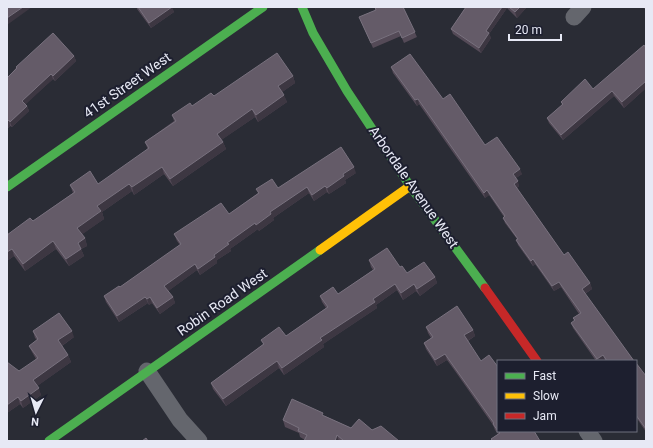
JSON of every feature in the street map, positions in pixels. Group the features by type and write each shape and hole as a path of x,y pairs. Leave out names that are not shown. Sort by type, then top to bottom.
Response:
{"street":[{"name":"41st Street West","path":"7,186 262,7"},
{"name":"Arbordale Avenue West","path":"302,7 313,33 347,91 410,186 472,269 536,360"},
{"name":"Robin Road West","path":"50,441 410,186"},
{"path":"147,371 180,420 199,441"},
{"path":"588,432 594,441"}],"building":[{"path":"7,7 23,7 7,18"},
{"path":"138,7 172,7 149,23"},
{"path":"375,7 403,7 415,32 402,38 399,31 371,43 359,17 376,10"},
{"path":"466,7 502,7 486,31 489,33 479,48 451,29"},
{"path":"509,7 520,7 515,12"},
{"path":"53,33 74,56 53,76 51,74 22,101 27,106 10,122 9,120 7,122 7,78 17,68 16,67"},
{"path":"644,45 646,48 646,81 622,102 612,91 561,135 547,118 563,104 561,102 585,79 593,89"},
{"path":"277,53 293,76 278,86 284,95 256,115 252,109 217,134 223,142 170,179 162,167 132,187 129,184 97,206 101,211 77,228 85,238 78,243 81,249 66,259 53,241 23,264 12,249 7,252 7,235 30,218 33,221 75,192 70,185 90,171 98,184 149,148 145,142 176,121 172,115 190,103 192,106 211,93 214,96"},
{"path":"410,54 443,99 450,94 485,145 497,137 520,169 513,174 518,181 514,184 564,255 568,252 590,283 582,289 633,360 606,360 603,355 597,359 571,323 575,320 573,318 581,313 559,282 552,286 533,259 531,261 516,240 518,239 503,218 505,216 487,190 484,193 418,99 415,100 391,67"},
{"path":"341,147 354,167 343,174 344,176 327,188 325,186 312,195 307,187 270,212 271,214 256,225 255,223 227,243 229,244 214,255 215,257 198,269 195,264 164,286 173,297 157,308 150,297 147,299 145,297 117,316 104,296 119,286 120,287 181,244 174,234 221,203 229,214 259,193 256,189 272,179 278,188"},
{"path":"387,248 400,267 402,266 407,273 424,262 435,277 417,289 414,284 401,293 395,284 373,299 375,302 320,338 322,340 282,368 277,361 223,399 211,383 264,344 261,340 279,327 286,336 328,307 320,296 333,287 338,294 375,269 369,260"},
{"path":"457,306 473,330 464,335 481,361 489,355 497,366 497,430 493,424 494,423 445,354 435,360 424,343 433,337 426,327"},
{"path":"59,313 72,331 58,340 68,355 33,380 39,388 21,401 18,397 7,405 7,362 19,371 38,358 29,346 38,339 33,331"},
{"path":"637,364 646,376 646,429 637,416"},
{"path":"292,399 351,428 359,419 372,430 381,426 399,441 344,441 337,435 335,441 304,441 307,435 298,431 299,428 283,420"},
{"path":"499,432 535,432 540,441 493,441 491,439 500,433"}],"traffic: fast":[{"path":"7,187 263,7"},
{"path":"302,7 313,33 347,91 410,186 485,288"},
{"path":"49,441 320,250"}],"traffic: slow":[{"path":"320,250 410,186"}],"traffic: jam":[{"path":"485,288 536,360"}]}
